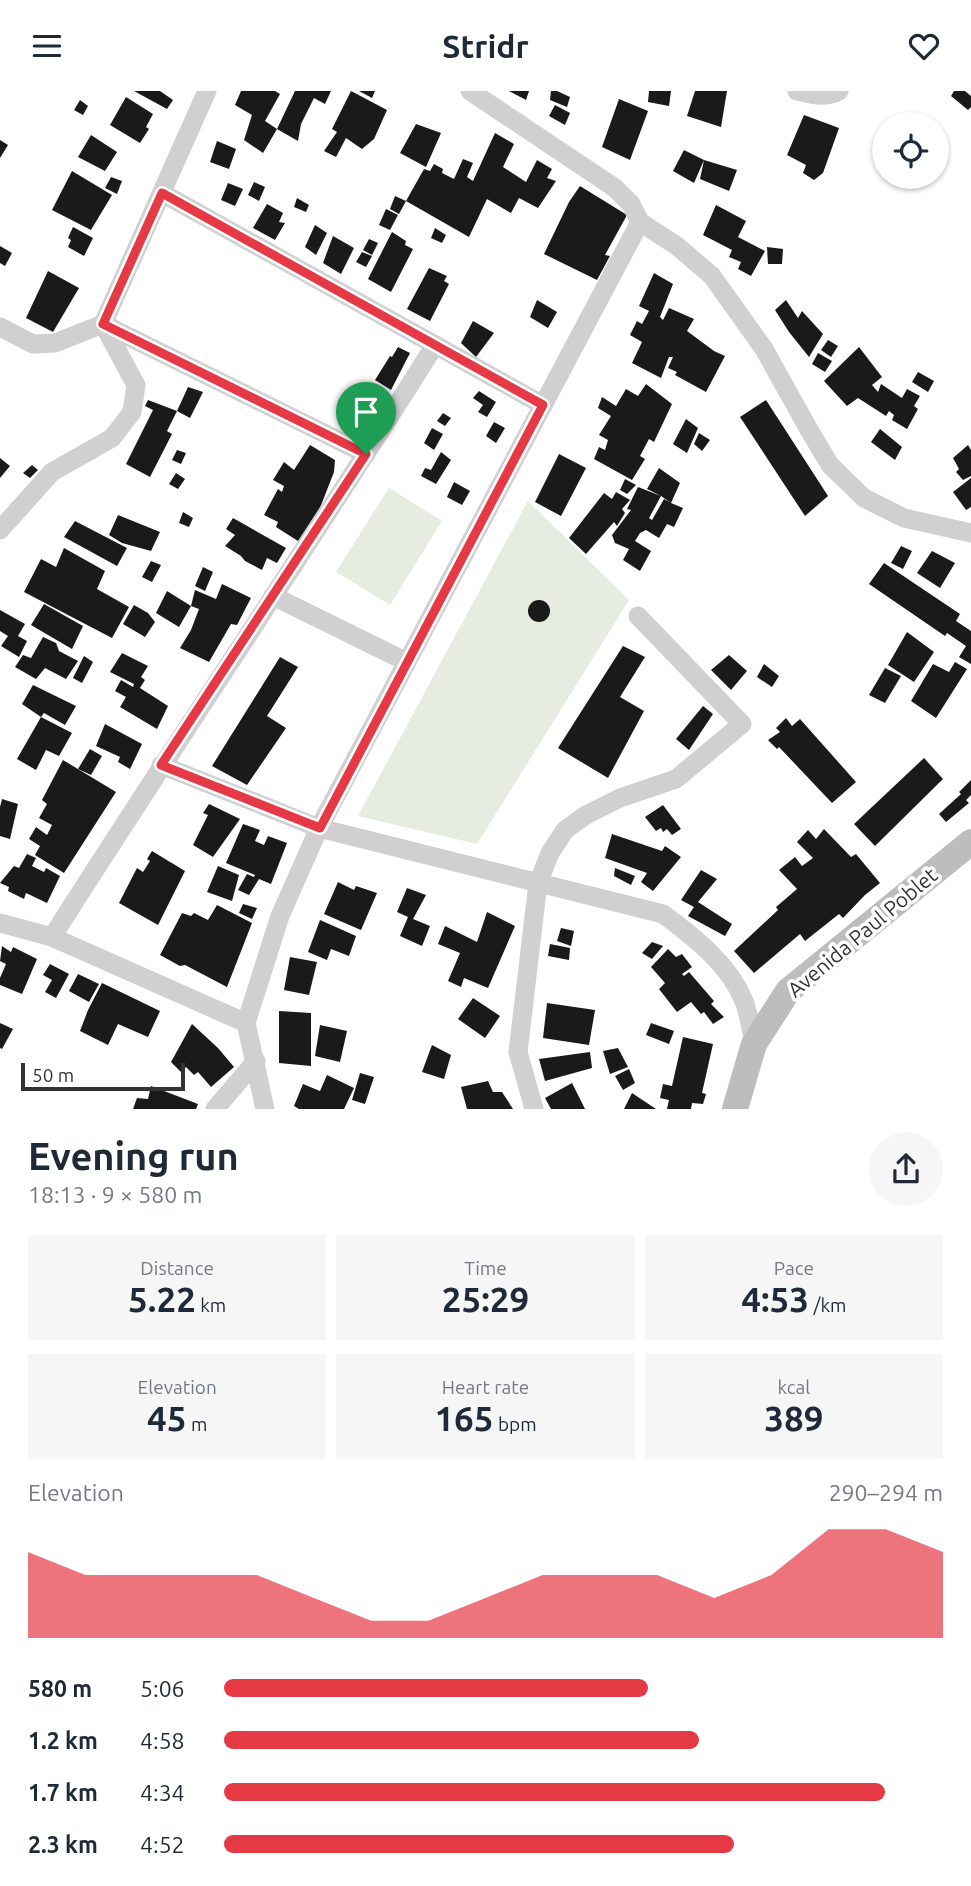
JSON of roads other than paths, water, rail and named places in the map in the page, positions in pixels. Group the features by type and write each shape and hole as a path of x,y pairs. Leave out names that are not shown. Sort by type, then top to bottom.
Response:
{"main road":[{"name":"Avenida Paul Poblet","path":"735,1109 754,1044 788,991 971,842"}],"street":[{"path":"0,327 33,344 55,343 103,324 207,91"},
{"path":"470,91 615,188 631,204 640,222 677,246 712,275 764,349 830,465 864,498 904,518 971,533"},
{"path":"797,91 823,96 839,91"},
{"path":"162,193 543,405"},
{"path":"265,1109 246,1023 280,916 320,828 640,222"},
{"path":"103,324 366,454"},
{"path":"2,525 52,472 112,438 132,412 136,385 103,324"},
{"path":"52,937 435,345"},
{"path":"273,596 407,662"},
{"path":"534,1109 519,1052 538,883 550,853 565,830 586,815 620,798 676,779 742,724 638,616"},
{"path":"161,765 320,828 663,914 697,939 726,971 744,1001 754,1044"},
{"path":"0,923 52,937 246,1023"},
{"path":"215,1109 256,1061"}]}
